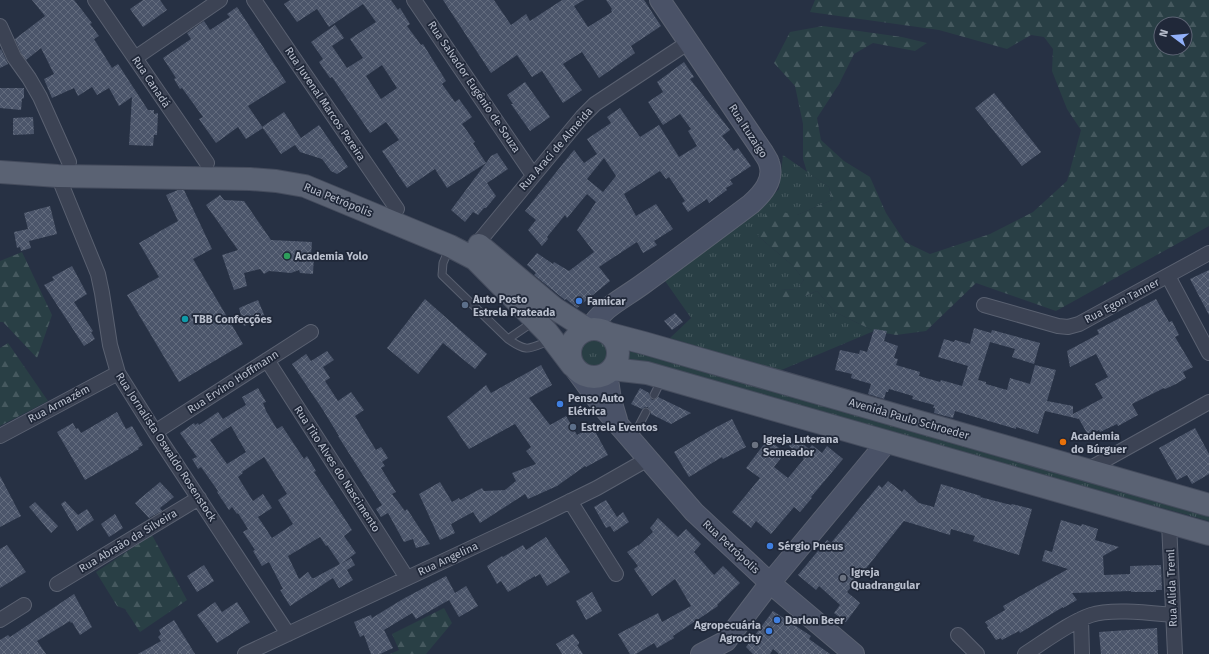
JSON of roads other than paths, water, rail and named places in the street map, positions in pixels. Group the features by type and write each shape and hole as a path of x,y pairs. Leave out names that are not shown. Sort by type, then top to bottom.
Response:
{"main road":[{"name":"Rua Petrópolis","path":"0,157 63,169 250,179 305,186 450,246 475,259 536,321 574,367"},
{"name":"Rua Petrópolis","path":"0,172 207,163 274,166 312,174 338,183 477,244 485,249 554,308 598,331"},
{"path":"598,331 614,339 618,351 618,358 609,371 600,376 587,376 574,367 570,358 571,343 575,337 598,331"},
{"name":"Avenida Paulo Schroeder","path":"598,331 644,342 1209,505"},
{"path":"609,371 639,371 658,386 886,442 1209,534"}],"street":[{"name":"Rua Canadá","path":"95,0 207,163"},
{"path":"135,58 220,0"},
{"name":"Rua Juvenal Marcos Pereira","path":"254,0 397,209"},
{"name":"Rua Salvador Eugênio de Souza","path":"414,0 533,175"},
{"name":"Rua Ituzaigo","path":"598,331 636,290 750,204 764,191 770,174 770,164 763,152 660,0"},
{"name":"Rua Jornalista Oswaldo Rosenstock","path":"0,26 14,57 37,92 98,274 110,345 118,373 288,634"},
{"name":"Rua Araci de Almeida","path":"477,244 570,130 595,104 689,42"},
{"name":"Rua Egon Tanner","path":"984,305 1058,326 1079,324 1209,253"},
{"path":"1168,276 1209,353"},
{"name":"Rua Ervino Hoffmann","path":"155,432 311,332"},
{"name":"Rua Tito Alves do Nascimento","path":"267,360 407,578"},
{"name":"Rua Petrópolis","path":"574,367 590,390 626,434 694,512 770,583 854,654"},
{"name":"Rua Petrópolis","path":"609,371 611,400 626,434"},
{"name":"Rua Armazém","path":"0,436 118,373"},
{"path":"1086,470 1209,402"},
{"path":"701,654 721,648 770,583 886,442"},
{"name":"Rua Angelina","path":"245,654 570,501 648,459"},
{"name":"Rua Abraão da Silveira","path":"56,584 198,498"},
{"path":"570,501 616,574"},
{"name":"Rua Alida Treml","path":"1169,522 1174,654"},
{"path":"0,620 24,605"},
{"path":"1025,654 1081,619 1092,614 1108,611 1173,615"},
{"path":"1081,619 1082,654"},
{"path":"958,635 977,654"}],"lane":[{"path":"450,246 443,263 442,275 508,338 520,348 526,349 553,340"},
{"path":"508,338 536,321"},
{"path":"626,434 646,412"}],"place":[{"name":"Academia Yolo","path":"287,256"},
{"name":"Famicar","path":"579,301"},
{"name":"Auto Posto Estrela Prateada","path":"465,305"},
{"name":"TBB Confecções","path":"185,319"},
{"name":"Penso Auto Elétrica","path":"560,404"},
{"name":"Estrela Eventos","path":"573,427"},
{"name":"Academia do Búrguer","path":"1063,442"},
{"name":"Igreja Luterana Semeador","path":"755,445"},
{"name":"Sérgio Pneus","path":"770,546"},
{"name":"Igreja Quadrangular","path":"843,578"},
{"name":"Darlon Beer","path":"777,620"},
{"name":"Agropecuária Agrocity","path":"769,631"}]}
